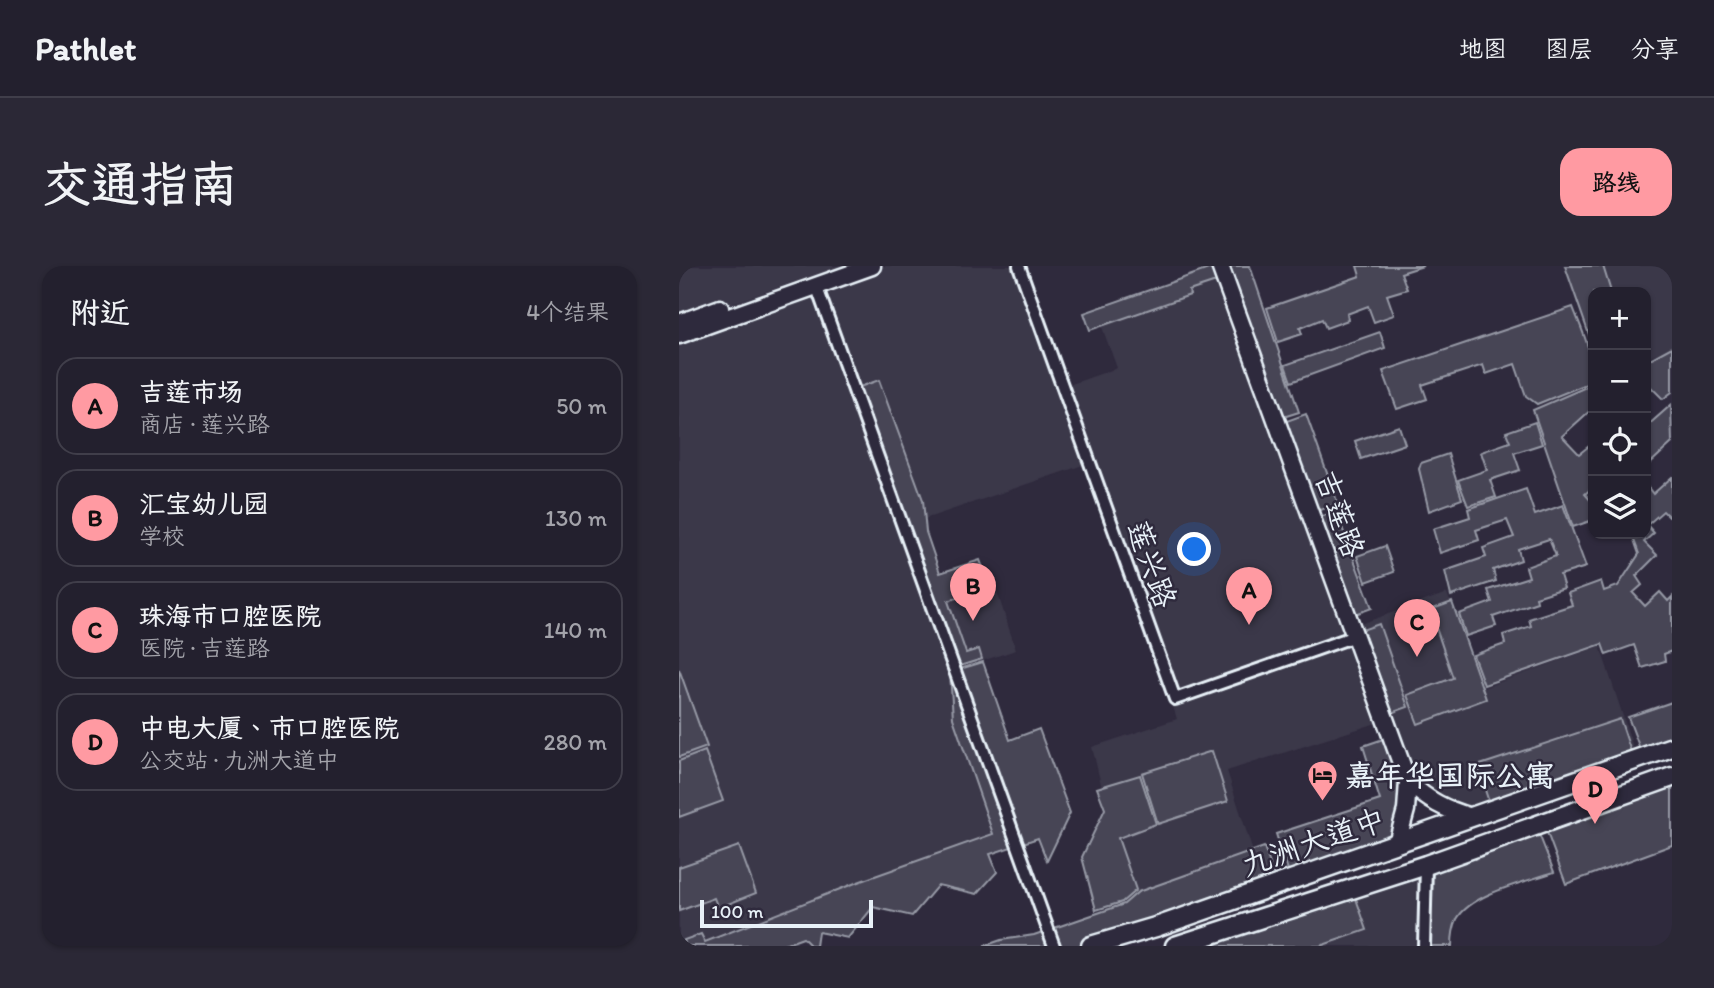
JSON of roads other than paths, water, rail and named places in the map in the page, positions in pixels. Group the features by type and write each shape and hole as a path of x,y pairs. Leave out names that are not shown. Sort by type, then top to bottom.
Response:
{"main road":[{"path":"679,323 841,266"},
{"path":"679,335 872,266"},
{"name":"吉莲路","path":"1220,266 1408,782"},
{"name":"九洲大道中","path":"1091,946 1159,926 1672,747"},
{"name":"九洲大道中","path":"1175,946 1426,864 1672,777"},
{"path":"1408,782 1426,798 1447,810 1471,817"},
{"path":"1397,843 1406,810 1408,782"}],"street":[{"name":"莲兴路","path":"1019,266 1175,699 1355,636"},
{"path":"816,285 1055,946"},
{"path":"1424,946 1426,864"}],"place":[{"name":"汇宝幼儿园","path":"973,621"},
{"name":"吉莲市场","path":"1249,625"},
{"name":"珠海市口腔医院","path":"1417,657"},
{"name":"嘉年华国际公寓","path":"1322,802"},
{"name":"中电大厦、市口腔医院","path":"1595,824"}]}
